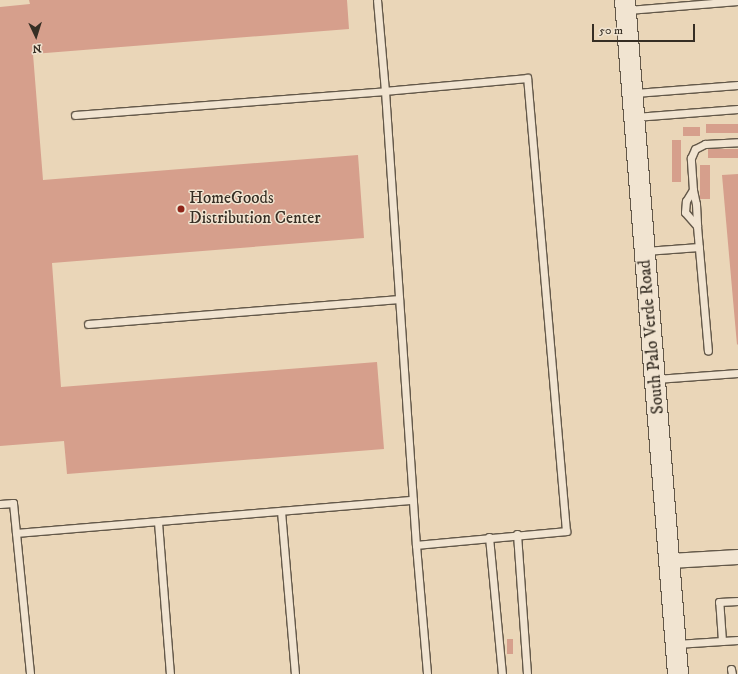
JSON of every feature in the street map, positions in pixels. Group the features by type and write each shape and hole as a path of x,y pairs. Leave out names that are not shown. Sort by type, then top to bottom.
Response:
{"street":[{"name":"South Palo Verde Road","path":"625,5 678,674"},
{"path":"670,562 738,556"}],"lane":[{"path":"377,0 385,92 416,545 427,674"},
{"path":"625,5 738,1"},
{"path":"74,115 385,92 527,78 566,531 517,534 416,545"},
{"path":"632,93 738,85"},
{"path":"634,117 738,109"},
{"path":"708,351 691,158 695,149 705,144 738,142"},
{"path":"693,190 686,201 685,212 697,226"},
{"path":"645,251 699,247"},
{"path":"88,324 399,299"},
{"path":"655,379 738,373"},
{"path":"16,533 413,500"},
{"path":"0,504 13,503 30,674"},
{"path":"281,511 295,674"},
{"path":"158,522 170,674"},
{"path":"517,534 527,674"},
{"path":"489,537 502,674"},
{"path":"722,641 719,602 738,601"},
{"path":"676,644 738,640"}],"building":[{"name":"HomeGoods Distribution Center","path":"29,0 347,0 349,29 33,54 43,180 358,155 364,238 52,263 61,387 377,362 384,449 67,474 64,441 0,446 0,7 30,4"},
{"path":"706,124 738,124 738,133 706,133"},
{"path":"683,127 700,127 700,136 683,136"},
{"path":"672,140 681,140 681,182 672,182"},
{"path":"708,149 738,149 738,158 708,158"},
{"path":"700,165 710,165 710,199 700,199"},
{"path":"738,174 738,344 737,345 722,175"},
{"path":"507,639 513,639 513,654 507,654"}],"place":[{"name":"HomeGoods Distribution Center","path":"181,209"}]}
